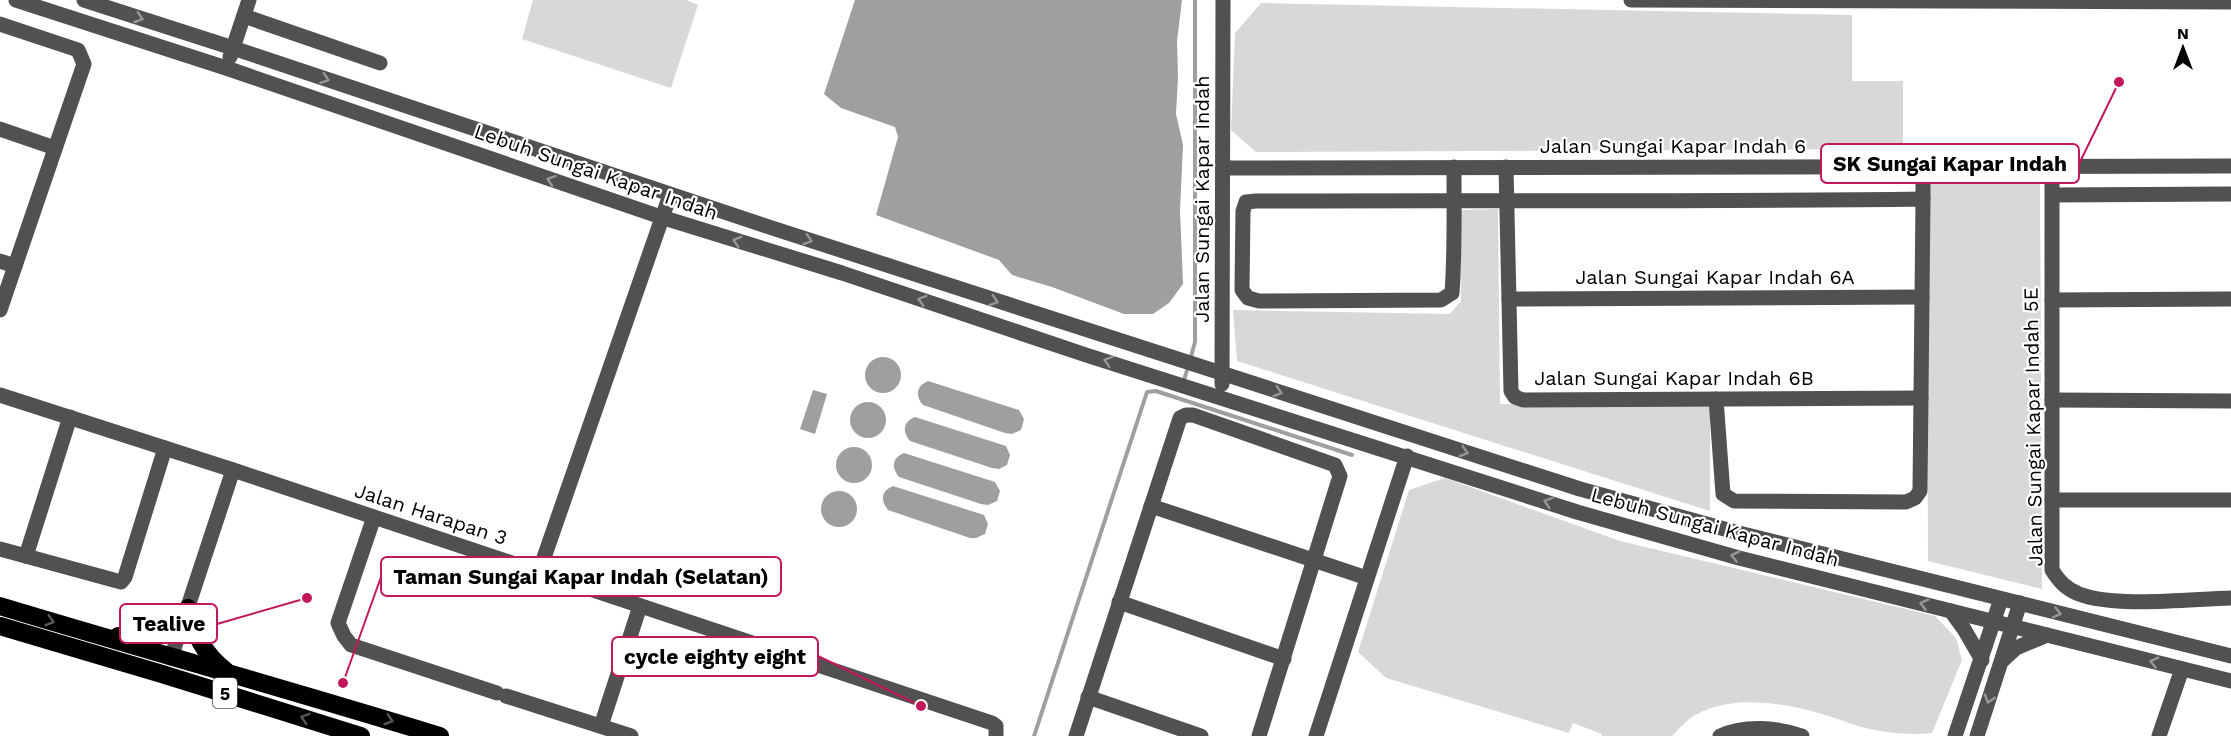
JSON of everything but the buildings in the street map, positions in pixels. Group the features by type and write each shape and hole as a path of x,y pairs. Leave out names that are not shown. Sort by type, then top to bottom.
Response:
{"highway":[{"name":"5","path":"0,606 440,736"},
{"path":"101,637 154,634 172,627 187,612 197,640 211,658 232,675"},
{"name":"5","path":"0,626 361,736"}],"street":[{"name":"Lebuh Sungai Kapar Indah","path":"16,0 226,68 661,217 1577,512 1739,558 2231,681"},
{"name":"Lebuh Sungai Kapar Indah","path":"84,0 670,195 1580,489 1739,533 2231,657"},
{"path":"226,68 249,0"},
{"name":"Jalan Sungai Kapar Indah","path":"1220,397 1223,374 1223,0"},
{"path":"1631,0 2231,2"},
{"path":"244,16 380,63"},
{"path":"0,24 78,50 84,64 0,310"},
{"path":"0,129 55,148"},
{"name":"Jalan Sungai Kapar Indah 6","path":"1223,168 2231,166"},
{"path":"1454,167 1454,201 1455,249 1452,293 1441,300 1259,301 1248,298 1242,290 1243,211 1246,202 1454,201 1711,201 1923,199"},
{"name":"Jalan Sungai Kapar Indah 6B","path":"1506,167 1511,391 1515,397 1523,400 1921,398"},
{"path":"1716,399 1723,494 1734,501 1906,502 1915,498 1920,491 1923,167"},
{"name":"Jalan Sungai Kapar Indah 5E","path":"2052,167 2052,570 2061,584 2078,594 2099,599 2131,601 2231,598"},
{"path":"2052,195 2231,194"},
{"path":"538,572 670,195"},
{"path":"766,226 764,233 767,240 809,260 820,268"},
{"path":"0,261 15,266"},
{"name":"Jalan Sungai Kapar Indah 6A","path":"1509,299 1922,297"},
{"path":"2052,300 2231,299"},
{"name":"Jalan Harapan 3","path":"0,395 640,606 994,729"},
{"path":"2052,400 2231,401"},
{"path":"1076,736 1180,418 1193,415 1335,465 1340,476 1260,736"},
{"path":"26,556 70,417"},
{"path":"0,549 121,582 125,578 165,448"},
{"path":"1316,736 1407,456"},
{"path":"171,658 233,470"},
{"path":"2052,500 2231,500"},
{"path":"1151,506 1367,578"},
{"path":"374,517 338,622 351,645 631,736"},
{"path":"1955,736 2001,599"},
{"path":"1119,602 1284,659"},
{"path":"1977,736 2020,603"},
{"path":"601,726 640,606"},
{"path":"1951,611 1982,660"},
{"path":"2001,663 2016,648 2047,635"},
{"path":"88,654 144,664 157,663 171,658"},
{"path":"171,658 185,673 257,696 278,710"},
{"path":"2159,736 2182,669"},
{"path":"1088,697 1201,736"},
{"path":"1720,736 1735,729 1783,730 1802,736"}],"shaded area":[{"path":"533,0 686,0 698,5 671,88 522,39"},
{"path":"855,0 1182,0 1177,41 1176,114 1183,145 1180,210 1183,284 1169,303 1153,314 1124,314 1052,287 1012,275 999,260 876,215 898,137 895,127 841,108 824,94"},
{"path":"1261,3 1852,15 1852,81 1903,81 1903,149 1256,152 1231,130 1235,33"},
{"path":"1927,182 2040,182 2042,589 1928,561"},
{"path":"1498,209 1500,404 1710,404 1710,511 1237,361 1233,310 1450,314 1461,301 1460,210"},
{"path":"883,357 895,363 901,375 895,387 883,393 871,387 865,375 871,363"},
{"path":"928,381 1019,410 1024,419 1021,430 1012,434 1005,433 923,405 918,392 919,388"},
{"path":"813,390 827,394 815,434 800,429"},
{"path":"868,402 880,408 886,420 880,432 868,438 856,432 850,420 856,408"},
{"path":"915,417 1006,446 1010,455 1007,465 999,469 992,468 910,441 905,427 908,421"},
{"path":"854,447 866,453 872,465 866,477 854,483 842,477 836,465 842,453"},
{"path":"904,453 995,482 1000,491 997,501 988,505 981,504 899,477 894,463 897,457"},
{"path":"1445,478 1620,541 1935,616 1956,638 1962,660 1932,733 1902,734 1881,731 1791,707 1747,702 1726,704 1706,710 1688,720 1672,736 1602,736 1602,734 1573,723 1569,733 1386,678 1358,652 1409,490"},
{"path":"893,486 984,515 988,524 985,534 970,538 888,510 883,496 886,490"},
{"path":"839,491 851,497 857,509 851,521 839,527 827,521 821,509 827,497"}],"waterway":[{"path":"1190,360 1195,342 1195,0"},
{"path":"1183,383 1188,367"},
{"path":"1034,736 1147,392 1156,391 1352,455"}],"place":[{"name":"SK Sungai Kapar Indah","path":"2119,82"},
{"name":"Tealive","path":"307,598"},
{"name":"Taman Sungai Kapar Indah (Selatan)","path":"343,683"},
{"name":"cycle eighty eight","path":"921,706"}]}
